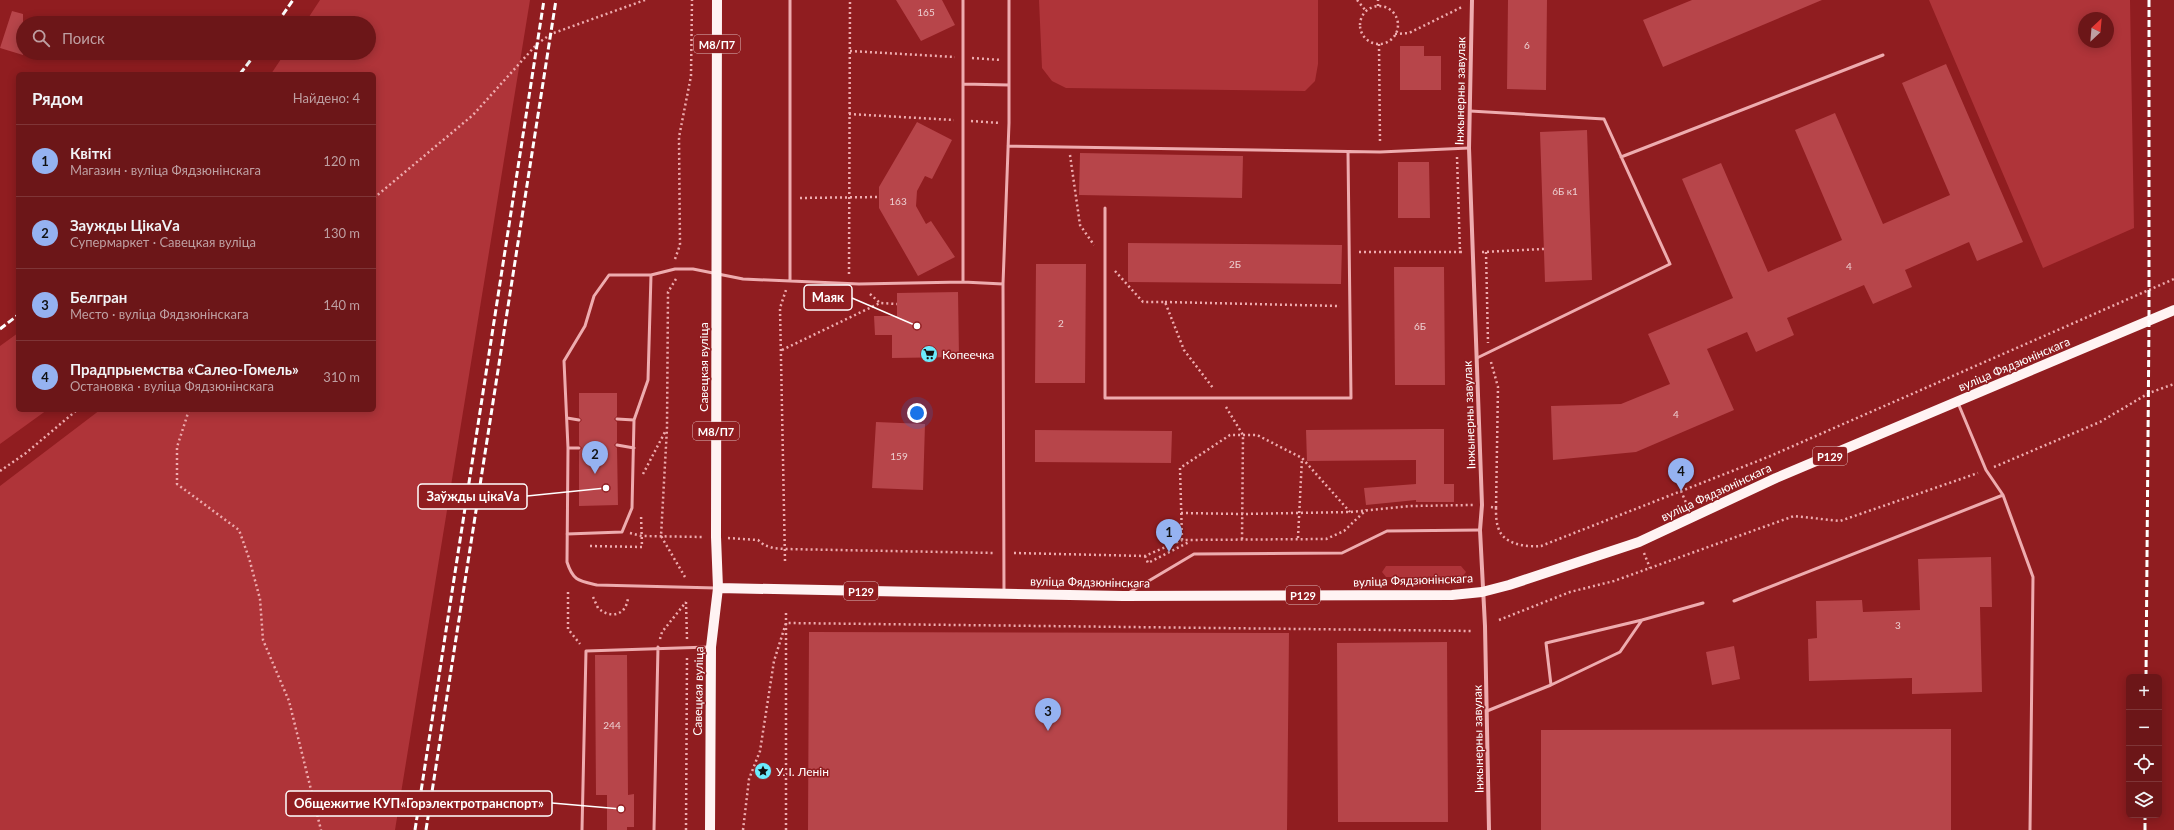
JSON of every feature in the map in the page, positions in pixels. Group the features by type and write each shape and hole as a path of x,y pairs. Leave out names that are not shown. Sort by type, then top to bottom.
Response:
{"main road":[{"name":"Савецкая вуліца","path":"710,830 711,647 718,588 716,537 717,0"},
{"name":"вуліца Фядзюнінскага","path":"718,588 1123,596 1444,595 1482,592 1638,542 1776,478 2174,310"}],"street":[{"name":"Інжынерны завулак","path":"1472,0 1469,148 1482,505 1480,530 1490,830"}],"lane":[{"path":"790,0 790,281"},
{"path":"963,0 963,282"},
{"path":"1004,593 1003,284 1009,123 1009,0"},
{"path":"1621,157 1883,55"},
{"path":"963,84 1009,85"},
{"path":"1470,112 1604,119 1670,264 1476,358"},
{"path":"1008,146 1348,152 1469,148"},
{"path":"1105,208 1105,398 1351,398 1348,152"},
{"path":"718,588 597,585 582,582 571,575 566,562 568,448 564,361 586,326 594,296 609,275 651,274 675,269 693,268 743,279 859,284 963,282 1003,284"},
{"path":"567,534 622,532 632,508 634,420 648,380 651,274"},
{"path":"1957,402 1986,470 2003,495 2033,577 2030,830"},
{"path":"566,418 579,420"},
{"path":"617,420 634,420"},
{"path":"617,445 634,448"},
{"path":"568,448 578,448"},
{"path":"1734,601 2003,495"},
{"path":"1123,596 1194,554 1342,553 1387,531 1480,530"},
{"path":"1551,685 1546,643 1642,620 1703,603"},
{"path":"1487,711 1551,685 1620,652 1642,620"},
{"path":"582,830 586,650 658,647 711,647"},
{"path":"654,830 658,647"}],"path":[{"path":"376,196 473,115 537,44 550,34 645,0"},
{"path":"675,259 680,245 679,137 690,76 692,0"},
{"path":"850,0 849,274 880,303"},
{"path":"1358,0 1366,11"},
{"path":"1378,0 1378,6"},
{"path":"1395,34 1409,32 1462,7 1463,0"},
{"path":"1378,6 1390,10 1394,15 1397,28 1391,39 1379,44 1367,40 1363,35 1360,23 1366,11 1378,6"},
{"path":"1379,44 1380,152"},
{"path":"850,51 1009,61"},
{"path":"849,114 1009,123"},
{"path":"1069,147 1080,225 1105,259 1143,302 1351,307"},
{"path":"790,198 879,197"},
{"path":"1350,252 1460,252"},
{"path":"1486,252 1488,352 1498,386 1496,508 1498,528 1509,541 1526,547 1541,546 1768,457 2174,279"},
{"path":"676,280 668,292 667,428 661,536 685,576"},
{"path":"785,561 780,308 790,281"},
{"path":"1165,302 1184,350 1220,398 1243,435 1242,540"},
{"path":"782,350 880,303 897,304"},
{"path":"1499,620 1570,592 1614,581 1794,516 1840,521 1986,470 2100,422 2149,393 2174,384"},
{"path":"0,471 26,453 75,412"},
{"path":"188,412 177,447 177,484 239,530 249,558 260,599 263,640 289,701 321,830"},
{"path":"1182,540 1180,468 1230,435 1257,435 1302,458 1350,512"},
{"path":"1298,538 1302,458"},
{"path":"1181,513 1242,514 1350,512 1410,506 1482,505 1496,508"},
{"path":"622,532 642,536 716,537 758,540 773,548 785,549 1145,556 1182,540 1326,539 1344,531 1366,510"},
{"path":"1145,556 1148,563 1190,541"},
{"path":"568,592 568,629 586,650"},
{"path":"594,597 598,608 611,615 625,609 628,598"},
{"path":"658,647 662,632 686,602 686,830"},
{"path":"786,613 786,830"},
{"path":"786,623 1473,631"},
{"path":"744,830 749,779 760,751 774,661 786,623"}],"shaded area":[{"path":"320,0 530,0 395,830 0,830 0,486 97,412 376,412 376,72 272,72 280,60 376,60 376,16 310,16"},
{"path":"1039,0 1318,0 1318,64 1315,81 1305,91 1066,88 1052,81 1042,68"},
{"path":"1929,0 2130,0 2134,228 2043,268"},
{"path":"16,334 16,412 44,412 0,444 0,346"},
{"path":"1386,566 1461,566 1466,572 1462,577 1386,577 1382,572"}],"building":[{"path":"896,0 942,0 955,25 921,41"},
{"path":"1508,0 1547,0 1546,90 1507,89"},
{"path":"1692,0 1822,0 1663,67 1643,20"},
{"path":"12,11 23,14 23,16 16,16 16,53 0,48"},
{"path":"1400,46 1424,46 1424,56 1441,56 1441,90 1400,90"},
{"path":"1946,64 2023,242 1977,261 1969,242 1905,270 1912,287 1873,304 1864,285 1787,318 1794,335 1756,352 1747,332 1707,349 1734,410 1636,452 1553,460 1551,406 1621,404 1670,384 1648,334 1733,298 1682,179 1721,163 1768,272 1842,240 1795,130 1835,113 1883,224 1950,195 1902,83"},
{"path":"917,122 952,140 932,179 925,176 917,191 916,206 926,224 931,221 955,257 918,276 879,208 879,187"},
{"path":"1587,130 1592,280 1545,282 1540,132"},
{"path":"1080,153 1243,156 1242,198 1079,195"},
{"path":"1398,162 1429,162 1430,218 1398,218"},
{"path":"1128,243 1342,245 1341,284 1128,282"},
{"path":"1036,264 1086,264 1085,383 1035,383"},
{"path":"1394,267 1444,267 1445,385 1395,385"},
{"path":"958,292 959,357 892,358 892,335 875,335 874,316 897,316 897,293"},
{"path":"579,393 617,393 617,416 614,419 617,422 617,442 614,445 617,448 618,505 579,506 579,451 582,448 579,445 579,423 582,420 579,417"},
{"path":"876,422 925,424 923,490 872,488"},
{"path":"1444,429 1444,484 1454,484 1454,502 1416,502 1416,500 1366,505 1364,488 1416,484 1416,460 1307,461 1306,430"},
{"path":"1035,430 1172,431 1171,463 1035,462"},
{"path":"1991,557 1992,607 1980,607 1982,692 1912,694 1912,678 1809,681 1808,639 1817,638 1816,601 1862,600 1863,612 1920,610 1918,559"},
{"path":"809,632 1289,633 1287,830 808,830"},
{"path":"1447,642 1448,822 1338,822 1337,643"},
{"path":"1734,646 1740,679 1712,685 1706,652"},
{"path":"595,655 627,655 628,795 634,794 634,827 627,827 627,830 607,830 607,795 596,795"},
{"path":"1951,729 1951,830 1541,830 1541,730"}],"railway":[{"path":"282,16 293,0"},
{"path":"415,830 544,0"},
{"path":"426,830 556,0"},
{"path":"2146,674 2149,320 2149,0"},
{"path":"242,72 251,60"},
{"path":"0,329 16,317"},
{"path":"2145,818 2145,830"}],"place":[{"name":"Маяк","path":"917,326"},
{"name":"Копеечка","path":"929,354"},
{"name":"Заужды ЦікаVа","path":"595,474"},
{"name":"Заўжды цікаVа","path":"606,488"},
{"name":"Прадпрыемства «Салео-Гомель»","path":"1681,491"},
{"name":"Квіткі","path":"1169,552"},
{"name":"Белгран","path":"1048,731"},
{"name":"У. І. Ленін","path":"763,771"},
{"name":"Общежитие КУП«Горэлектротранспорт»","path":"621,809"}]}
